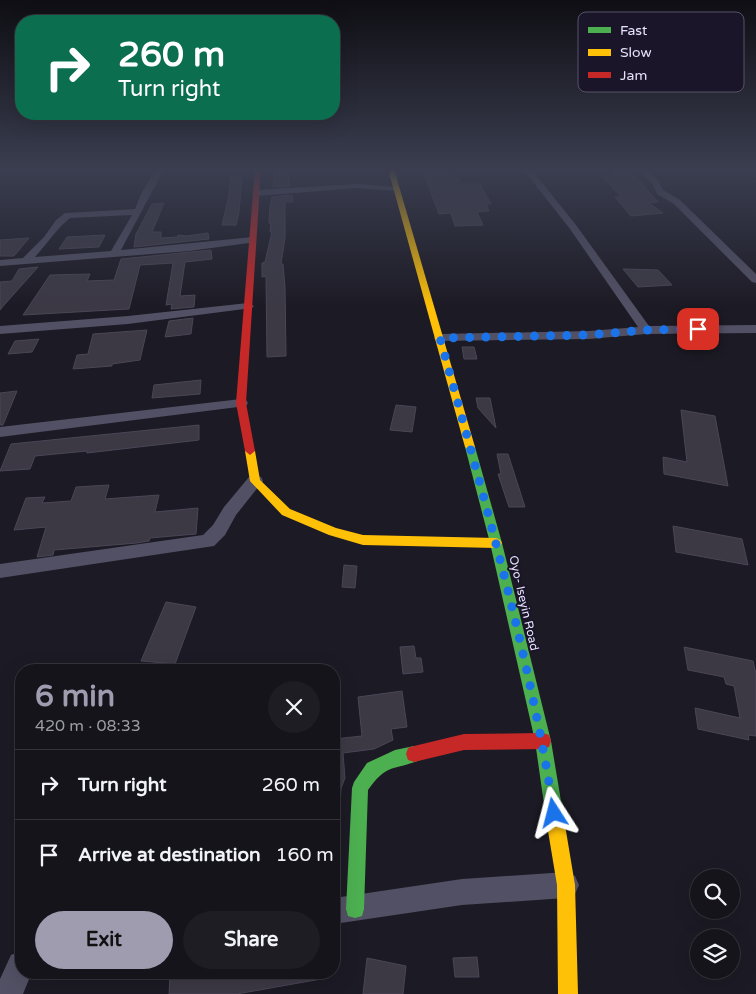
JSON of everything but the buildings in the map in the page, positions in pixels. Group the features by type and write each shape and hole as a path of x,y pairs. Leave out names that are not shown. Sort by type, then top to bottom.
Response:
{"street":[{"path":"25,262 68,215"},
{"path":"114,254 136,215"},
{"path":"255,215 241,403 255,481 286,512 346,537 363,540 496,544"},
{"name":"Oyo- Iseyin Road","path":"404,215 440,338 496,544 543,741 566,885 568,994"},
{"path":"564,215 646,330"},
{"path":"691,215 756,280"},
{"path":"0,263 253,240"},
{"path":"0,330 128,320 248,306"},
{"path":"440,338 589,335 646,330 756,328"},
{"path":"0,432 241,403"},
{"path":"0,571 208,541 219,530 230,511 255,481"},
{"path":"543,741 464,742 395,758 373,769 360,788 344,910 462,892 566,885"},
{"path":"8,994 15,978"}],"traffic: fast":[{"path":"470,447 496,543 543,741 556,825"},
{"path":"355,909 360,788 373,769 395,758 414,754"}],"traffic: slow":[{"path":"404,215 470,447"},
{"path":"250,451 255,481 286,512 333,532 363,540 496,543"},
{"path":"556,825 566,885 568,994"}],"traffic: jam":[{"path":"250,451 241,403 255,215"},
{"path":"414,754 464,742 543,741"}],"route":[{"path":"554,813 543,741 496,544 440,338 589,335 646,330 698,329"}]}
